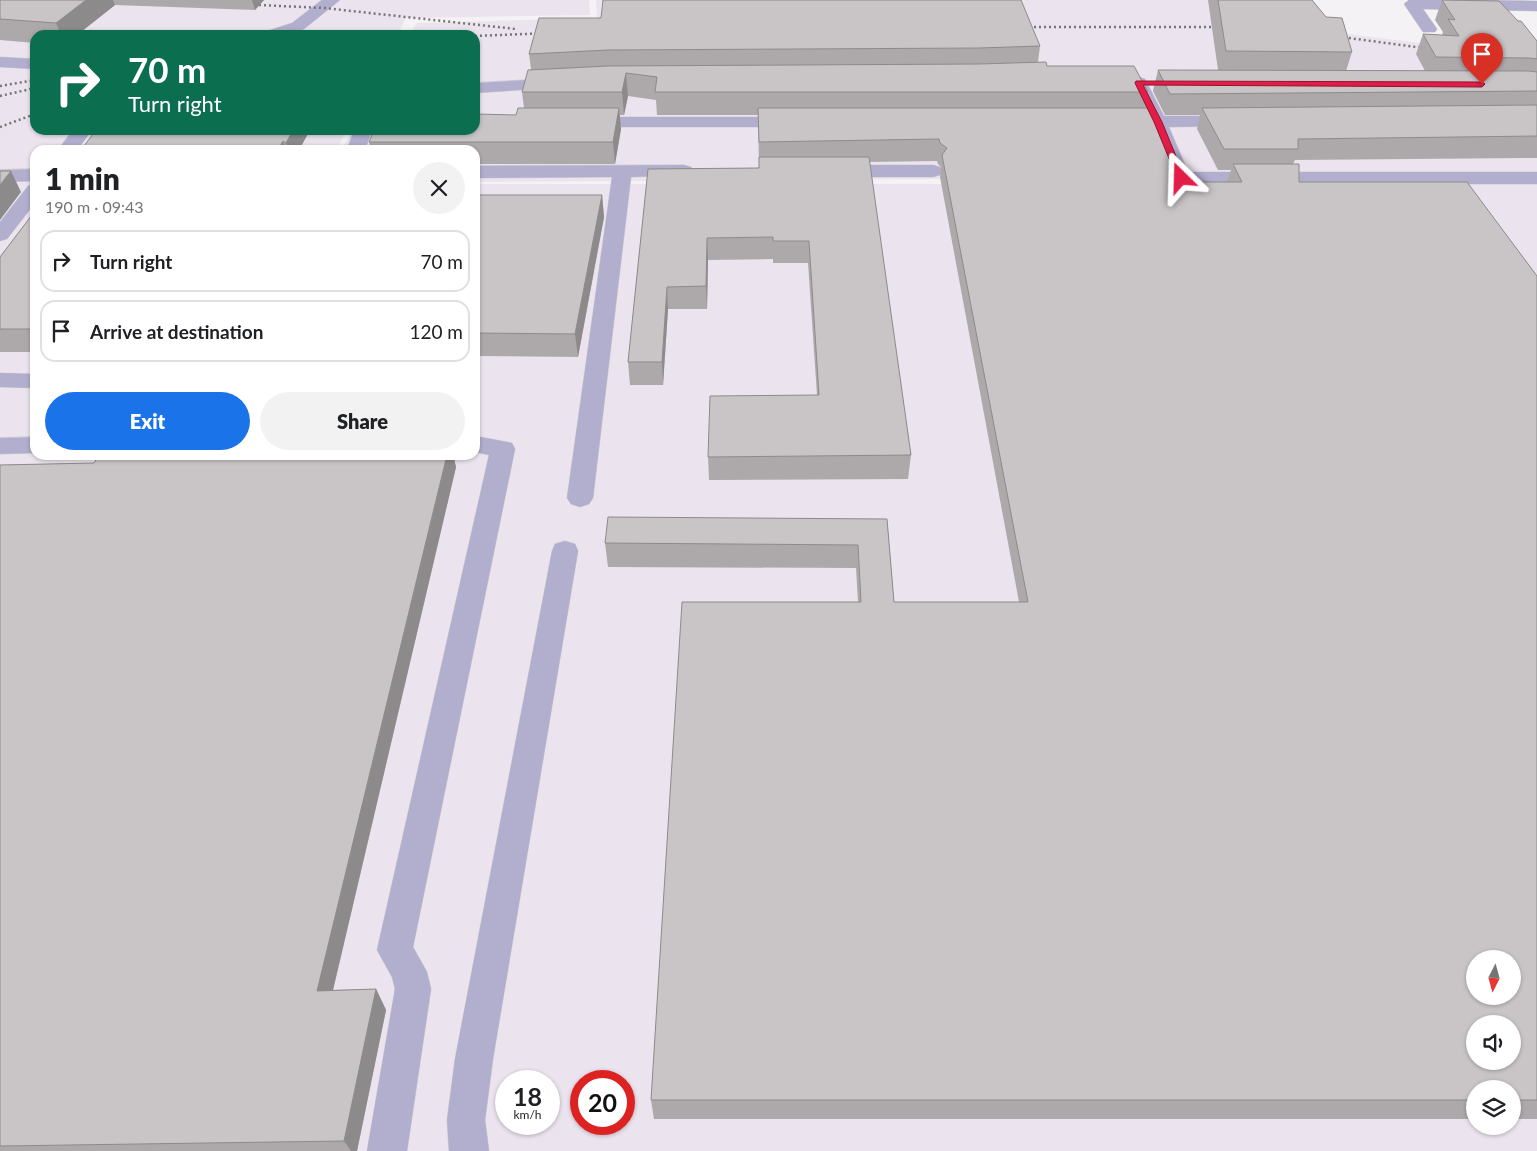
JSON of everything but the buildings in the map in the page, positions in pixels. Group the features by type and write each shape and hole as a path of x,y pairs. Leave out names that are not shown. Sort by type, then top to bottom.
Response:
{"lane":[{"path":"286,30 298,26 328,4 346,0"},
{"path":"1429,29 1412,4 1537,6"},
{"path":"0,62 30,64"},
{"path":"1107,74 1125,76 1139,83 1158,83"},
{"path":"480,88 583,82"},
{"path":"1139,83 1158,122 1181,178 1534,182"},
{"path":"1128,122 1258,121"},
{"path":"564,122 811,122"},
{"path":"70,145 79,135"},
{"path":"816,171 933,170"},
{"path":"480,172 700,171"},
{"path":"580,498 622,172"},
{"path":"0,176 30,176"},
{"path":"0,235 30,196"},
{"path":"0,380 30,381"},
{"path":"0,446 30,445"},
{"path":"387,1151 413,989 409,972 395,950 503,449 480,445"},
{"path":"469,1151 466,1120 474,1059 565,551"}],"shaded area":[{"path":"0,0 589,0 590,15 406,18 400,30 30,30 30,135 344,135 339,145 30,145 30,460 480,460 480,184 1537,184 1537,1151 0,1151"},
{"path":"596,0 1309,0 1333,32 1474,50 1537,54 1537,175 480,182 480,145 344,145 350,135 480,135 480,30 412,30 417,23 597,18"}],"railway":[{"path":"259,5 324,8 516,29"},
{"path":"1019,27 1227,27"},
{"path":"480,36 549,33"},
{"path":"1334,36 1431,49"},
{"path":"0,86 30,81"},
{"path":"0,96 30,89"},
{"path":"0,127 30,116"}],"route":[{"path":"1181,178 1158,122 1139,83 1482,84"}]}
